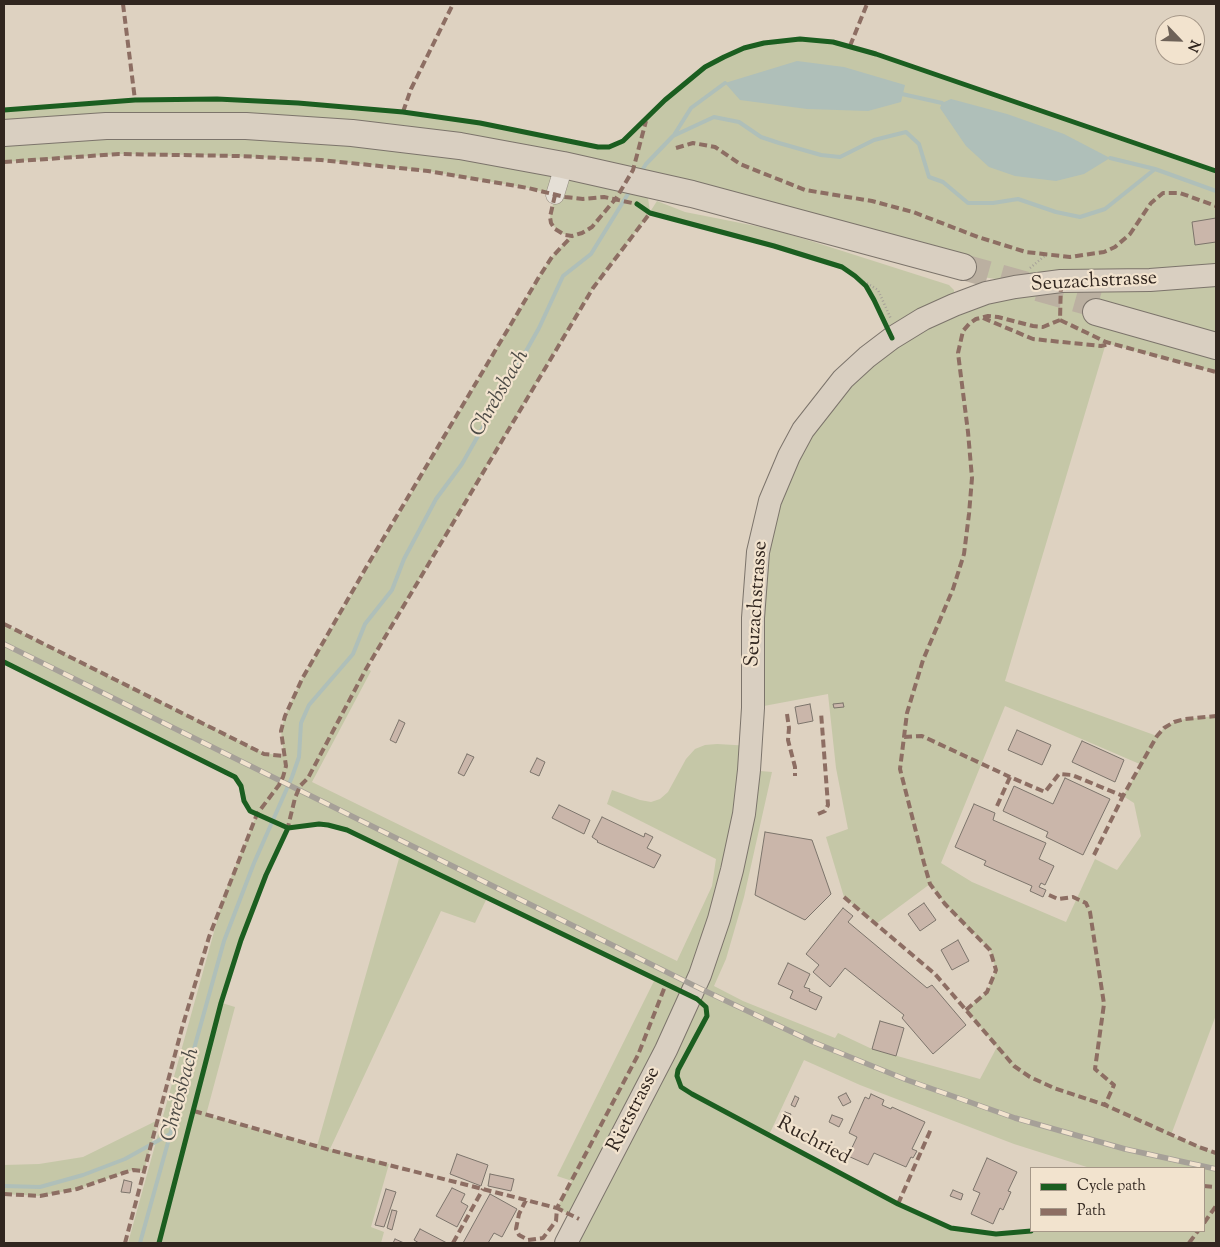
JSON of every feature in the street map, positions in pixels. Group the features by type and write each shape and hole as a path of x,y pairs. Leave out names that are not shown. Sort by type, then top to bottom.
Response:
{"highway":[{"path":"4,132 162,124 246,126 325,130 460,146 537,160 649,187 772,222 962,271"},
{"path":"4,140 145,132 237,132 298,135 406,146 558,183 618,180"},
{"path":"1216,338 1097,309 1216,346"}],"main road":[{"name":"Seuzachstrasse","path":"700,975 719,919 744,814 751,746 756,574 764,523 776,486 789,456 803,430 819,408 843,379 892,338 923,319 986,293 1061,281 1150,280 1216,275"},
{"name":"Rietstrasse","path":"566,1243 649,1084 700,975"}],"green space":[{"path":"800,39 833,42 876,54 1216,171 1216,372 1106,343 1005,681 1157,736 1164,728 1174,722 1216,716 1216,1015 1171,1135 1216,1153 1216,1243 566,1243 578,1219 557,1208 572,1181 557,1176 655,979 487,898 475,923 441,911 330,1149 389,1164 371,1227 384,1232 381,1243 128,1243 225,892 257,814 250,811 246,806 241,786 235,777 4,662 4,624 264,753 284,756 281,731 285,716 302,679 539,277 552,257 571,236 560,233 551,223 550,217 555,195 528,188 428,171 321,160 203,155 119,154 4,162 4,110 135,100 217,99 298,103 403,112 480,123 598,147 609,147 623,141 665,100 705,67 744,48 764,43","holes":["647,191 961,274 1031,284 954,304 954,290 949,285 811,241 771,229 685,212 657,201 650,212","650,213 774,246 842,267 866,286 892,338 789,456 753,618 753,708 828,694 836,768 848,829 826,837 844,897 876,924 930,884 945,904 990,950 996,970 987,992 966,1010 997,1047 980,1079 872,1049 838,1033 835,1038 743,1001 714,986 726,959 744,897 772,772 749,770 751,746 717,744 705,745 695,749 686,759 668,792 660,799 651,802 640,800 612,790 607,804 716,859 712,886 677,961 312,782 371,671 366,668 593,288","1005,706 1142,765 1123,796 1134,803 1141,836 1117,870 1095,859 1066,922 972,882 941,863","319,824 328,825 347,830 400,855 317,1146 206,1115 235,1007 222,1003 241,940 266,875 288,828","804,1060 860,1085 1014,1144 1087,1167 1205,1167 1205,1232 1030,1231 996,1234 951,1228 898,1204 769,1135"]},
{"path":"158,1120 144,1171 133,1170 77,1189 40,1196 4,1194 4,1165 39,1164 83,1157"}],"shaded area":[{"path":"797,61 844,67 905,85 901,102 868,111 807,109 740,100 725,83"},
{"path":"951,99 1007,114 1064,134 1110,158 1084,174 1056,181 1015,176 989,167 966,146 940,108 942,103"}],"building":[{"path":"1216,218 1216,242 1195,245 1192,222"},
{"path":"843,703 844,707 834,708 833,704"},
{"path":"810,704 813,721 798,724 795,707"},
{"path":"399,720 405,723 396,743 390,740"},
{"path":"1017,730 1051,745 1042,765 1008,750"},
{"path":"1082,741 1124,760 1115,782 1072,762"},
{"path":"467,754 474,757 464,776 458,773"},
{"path":"537,758 545,762 539,776 530,772"},
{"path":"1065,778 1110,799 1083,855 1046,837 1048,832 1003,811 1014,786 1053,804"},
{"path":"974,804 995,813 993,820 1046,843 1039,859 1054,866 1045,885 1041,883 1039,887 1046,890 1043,897 1030,891 1032,886 984,865 986,861 955,847"},
{"path":"559,805 590,820 584,834 552,818"},
{"path":"602,817 644,837 645,833 653,837 647,848 661,855 654,868 597,842 592,837"},
{"path":"765,832 812,840 831,894 805,920 755,895"},
{"path":"924,903 936,920 920,931 908,914"},
{"path":"843,908 853,916 848,922 927,988 932,985 966,1025 933,1054 902,1018 904,1015 845,968 830,987 813,972 819,965 806,954"},
{"path":"958,940 969,961 952,970 941,950"},
{"path":"788,963 810,974 804,987 822,997 816,1010 790,998 793,991 778,984"},
{"path":"880,1021 904,1028 896,1056 872,1049"},
{"path":"846,1093 851,1102 843,1106 838,1097"},
{"path":"871,1094 884,1100 882,1105 891,1109 892,1107 925,1122 912,1149 917,1151 913,1158 911,1157 906,1167 874,1153 868,1165 848,1156 857,1137 849,1133 865,1097 869,1099"},
{"path":"795,1096 799,1098 795,1107 791,1105"},
{"path":"785,1112 791,1114 785,1127 779,1125"},
{"path":"832,1115 843,1119 839,1127 829,1122"},
{"path":"457,1154 488,1165 481,1186 450,1174"},
{"path":"987,1158 1017,1172 1008,1191 1011,1192 1003,1210 1000,1208 993,1224 971,1214 980,1193 973,1190"},
{"path":"490,1174 514,1179 511,1191 488,1186"},
{"path":"124,1180 132,1182 130,1193 121,1192"},
{"path":"452,1188 465,1194 461,1202 468,1206 457,1227 436,1216"},
{"path":"386,1189 396,1192 384,1227 375,1225"},
{"path":"953,1190 963,1194 961,1200 950,1196"},
{"path":"490,1194 517,1209 502,1237 494,1233 488,1243 463,1243"},
{"path":"392,1210 397,1211 392,1230 387,1228"},
{"path":"420,1229 447,1243 419,1243 414,1240"},
{"path":"395,1239 404,1243 393,1243"}],"waterway":[{"path":"674,135 691,108 725,83"},
{"path":"902,94 942,103"},
{"name":"Chrebsbach","path":"641,172 646,164 673,136 714,117 739,122 761,137 779,143 821,155 840,157 874,140 906,132 919,144 929,177 943,182 968,203 993,203 1018,199 1056,212 1080,217 1105,209 1155,169 1216,191"},
{"path":"1110,158 1155,169"},
{"name":"Chrebsbach","path":"140,1243 224,941 254,863 292,777 299,757 301,723 309,705 353,654 365,624 392,590 404,559 436,499 462,464 507,385 539,328 563,276 591,254 631,189"},
{"path":"4,1186 40,1187 83,1175 125,1159 170,1134"}],"tunnel":[{"path":"963,267 1098,305"}],"railway":[{"path":"4,644 701,989 813,1042 907,1080 1015,1118 1125,1149 1216,1169"}],"marked path":[{"path":"123,4 135,100"},
{"path":"403,112 411,89 453,4"},
{"path":"850,46 867,4"},
{"path":"555,195 550,217 555,229 565,235 572,236 592,227 617,197 633,170 646,121"},
{"path":"676,148 693,143 715,147 740,164 805,190 872,201 913,212 978,237 1026,252 1070,257 1104,252 1115,247 1130,234 1151,203 1163,193 1180,193 1216,206"},
{"path":"4,162 119,154 239,156 321,160 428,171 528,188 565,197 583,199 604,197 637,204"},
{"path":"287,831 300,786 308,778 366,669 593,288 650,213 653,214"},
{"path":"125,1243 182,1028 209,937 257,814 283,777 286,766 281,731 285,716 302,679 367,566 539,277 552,257 572,236"},
{"path":"966,1010 987,992 996,970 990,950 945,904 930,884 900,769 907,713 923,660 953,589 964,554 972,478 958,353 963,331 976,319 988,316 1043,327 1060,320 1061,281"},
{"path":"983,318 1033,339 1101,346 1110,344"},
{"path":"1060,320 1106,342 1216,372"},
{"path":"4,624 264,754 284,756"},
{"path":"818,814 825,811 828,805 821,712"},
{"path":"787,714 788,740 795,767 795,776"},
{"path":"997,806 1010,777 1045,792 1059,774 1072,775 1123,796 1157,736 1164,728 1174,722 1185,719 1216,716"},
{"path":"904,737 922,736 1010,777"},
{"path":"1094,855 1123,796"},
{"path":"1049,895 1058,899 1073,897 1086,903 1090,912 1104,1004 1095,1069 1114,1085 1105,1105"},
{"path":"844,897 935,974 1014,1066 1030,1077 1054,1088 1105,1105 1216,1153"},
{"path":"194,1111 330,1150 557,1208 638,1055 666,984 662,982"},
{"path":"898,1204 931,1129"},
{"path":"4,1194 40,1196 77,1189 133,1170 144,1171"},
{"path":"1205,1186 1216,1187"},
{"path":"453,1243 483,1189"},
{"path":"526,1200 519,1214 516,1229 519,1235 528,1240 543,1238 556,1221 557,1208 579,1219"},
{"path":"1205,1222 1216,1206"},
{"path":"1189,1243 1197,1232"}],"cycle path":[{"path":"4,110 135,100 217,99 298,103 403,112 480,123 598,147 609,147 623,141 665,100 705,67 744,48 764,43 800,39 833,42 876,54 1216,171"},
{"path":"637,204 650,213 774,246 842,267 866,286 892,338"},
{"name":"Ruchried","path":"4,662 235,777 241,786 244,801 250,811 288,828 319,824 347,830 697,999 706,1007 707,1016 678,1070 677,1076 681,1087 692,1094 898,1204 951,1228 996,1234 1030,1231"},
{"path":"159,1243 221,1003 241,940 266,875 288,828"}]}
